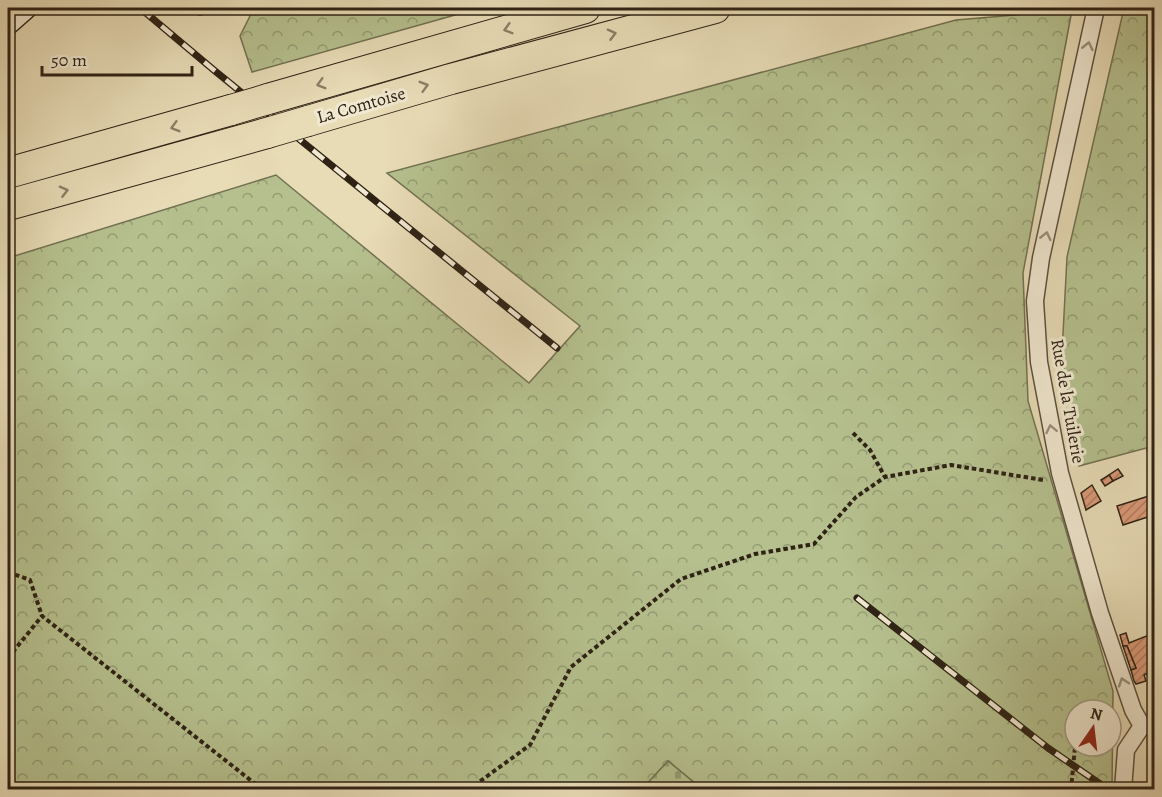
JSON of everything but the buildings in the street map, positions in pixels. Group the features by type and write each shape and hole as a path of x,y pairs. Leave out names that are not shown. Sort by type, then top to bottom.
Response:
{"highway":[{"name":"La Comtoise","path":"8,173 585,8"},
{"name":"La Comtoise","path":"8,206 461,76 715,8"}],"main road":[{"path":"8,23 25,8"}],"street":[{"name":"Rue de la Tuilerie","path":"1096,8 1041,258 1035,301 1039,362 1064,486 1100,613 1133,710 1148,725 1126,750 1123,782"}],"path":[{"path":"853,433 870,450 885,477"},
{"path":"468,789 530,745 571,667 681,579 755,554 814,544 856,497 885,477 951,465 1010,473 1064,486"},
{"path":"8,572 30,580 42,616 263,789"},
{"path":"8,658 42,616"},
{"path":"1071,789 1074,758"}],"green space":[{"path":"254,8 480,8 252,72 240,36"},
{"path":"1124,8 1154,8 1154,446 1079,466 1062,353 1067,257"},
{"path":"1072,10 1023,273 1028,401 1113,691 1113,698 1063,698 1063,758 1112,758 1112,789 702,789 668,761 642,790 8,790 8,258 276,175 529,383 580,326 387,173 956,20"},
{"path":"668,761 702,789 642,789"}],"railway":[{"path":"140,8 557,348"},
{"path":"857,598 1048,748 1109,790"}]}
